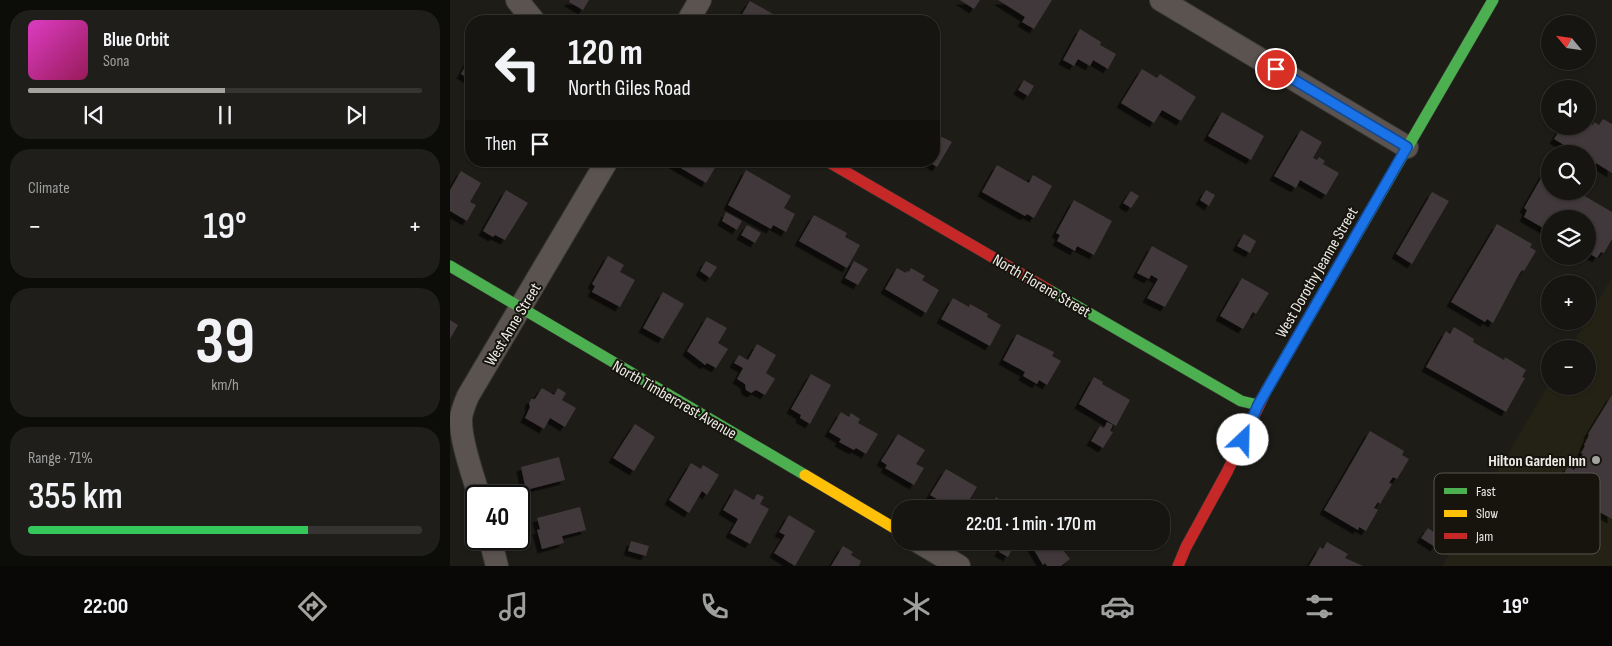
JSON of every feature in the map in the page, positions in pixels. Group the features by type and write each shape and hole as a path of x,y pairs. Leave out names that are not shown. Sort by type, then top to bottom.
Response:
{"street":[{"path":"517,0 529,15"},
{"path":"691,15 700,0"},
{"path":"1160,0 1407,147"},
{"name":"West Dorothy Jeanne Street","path":"1178,566 1186,547 1227,472 1258,405 1493,0"},
{"name":"West Anne Street","path":"476,485 462,434 461,420 463,408 468,396 604,167"},
{"name":"North Florene Street","path":"837,167 1242,401 1258,405"},
{"name":"North Timbercrest Avenue","path":"450,266 892,527"},
{"path":"493,550 497,566"},
{"path":"932,550 959,566"}],"shaded area":[{"path":"1612,277 1612,566 1442,566 1449,554 1600,554 1600,473 1497,473 1542,395 1596,395 1596,340 1575,340 1581,330 1596,330 1596,305"}],"building":[{"path":"570,0 589,0 583,10 569,2"},
{"path":"960,0 980,0 974,9"},
{"path":"998,0 1052,0 1034,29 1022,22 1025,17"},
{"path":"750,1 773,14 772,15 742,15"},
{"path":"1080,29 1101,42 1100,45 1116,54 1108,69 1093,60 1090,66 1078,59 1074,66 1063,60"},
{"path":"465,67 465,76 461,74"},
{"path":"1142,69 1157,78 1160,74 1196,97 1181,121 1162,110 1154,123 1121,103"},
{"path":"1024,80 1034,86 1028,96 1018,90"},
{"path":"1222,112 1264,136 1251,160 1208,136"},
{"path":"1603,119 1612,124 1612,173 1596,163 1596,145 1564,145 1554,139 1556,135 1596,135 1596,123 1599,125"},
{"path":"1301,130 1322,142 1313,158 1317,160 1319,157 1325,161 1323,164 1339,173 1326,195 1300,180 1296,188 1274,176"},
{"path":"940,136 952,142 940,162"},
{"path":"997,165 1029,183 1033,175 1052,186 1034,218 1027,214 1025,216 982,192"},
{"path":"679,167 715,167 706,183"},
{"path":"746,170 791,196 784,208 795,214 786,232 773,225 771,229 728,205"},
{"path":"461,171 481,183 470,202 476,205 467,221 450,211 450,190"},
{"path":"1541,178 1541,200 1591,200 1612,212 1612,239 1604,253 1601,252 1597,258 1596,210 1541,210 1541,227 1524,217 1527,210 1524,208"},
{"path":"506,190 528,203 505,240 495,235 493,237 483,231"},
{"path":"1206,190 1215,195 1209,206 1200,200"},
{"path":"1131,191 1139,196 1131,208 1123,203"},
{"path":"1432,192 1449,201 1412,264 1396,254"},
{"path":"1074,200 1112,221 1094,255 1077,246 1075,251 1057,241 1060,235 1056,233"},
{"path":"726,212 742,221 737,230 722,221"},
{"path":"814,215 847,233 845,237 860,245 847,268 799,241"},
{"path":"1497,224 1532,244 1530,247 1536,251 1524,271 1522,270 1518,276 1493,323 1487,319 1485,322 1451,302"},
{"path":"747,225 761,233 755,243 741,235"},
{"path":"1244,234 1256,241 1250,253 1237,246"},
{"path":"1152,246 1188,266 1165,307 1147,298 1158,279 1151,275 1149,279 1137,273"},
{"path":"608,256 624,265 620,272 635,280 620,307 592,292 595,286 592,284"},
{"path":"706,261 717,267 710,278 700,271"},
{"path":"854,261 868,269 858,285 845,278"},
{"path":"897,268 906,273 911,268 925,276 922,280 939,290 926,313 885,289"},
{"path":"1242,278 1269,293 1256,314 1253,312 1243,329 1220,316"},
{"path":"663,292 684,304 663,339 643,328"},
{"path":"953,298 969,307 970,304 988,314 987,317 1001,325 990,346 941,319"},
{"path":"707,317 727,328 718,343 728,349 716,368 707,363 705,365 687,351"},
{"path":"450,320 458,325 450,339"},
{"path":"1454,327 1474,339 1473,342 1504,360 1505,357 1526,370 1522,377 1525,378 1506,412 1426,367 1446,331 1450,334"},
{"path":"1017,334 1054,352 1052,356 1061,361 1047,385 1039,380 1037,384 1023,376 1025,372 1003,360"},
{"path":"757,344 776,355 766,373 775,379 765,395 756,390 751,393 746,390 745,384 737,379 743,368 734,363 739,355 748,360"},
{"path":"811,374 831,385 810,424 791,409"},
{"path":"1094,377 1103,382 1102,384 1130,400 1116,426 1079,404"},
{"path":"542,388 554,395 558,388 566,393 562,400 576,408 565,427 550,418 544,429 525,418 531,399 535,399"},
{"name":"Hilton Garden Inn","path":"1612,395 1612,519 1600,512 1600,473 1564,473 1568,466 1574,470 1583,454 1581,453 1588,434"},
{"path":"841,412 849,417 851,413 860,419 858,423 878,434 866,454 839,442 841,439 829,432"},
{"path":"1107,422 1113,425 1110,431 1113,432 1103,448 1091,441 1100,426 1104,428"},
{"path":"635,424 655,437 634,471 613,458"},
{"path":"1370,431 1404,451 1402,455 1409,459 1397,479 1393,477 1389,483 1392,484 1380,504 1378,502 1374,508 1378,510 1366,531 1359,527 1358,530 1324,510"},
{"path":"898,434 925,450 916,464 924,468 914,485 885,468 887,465 881,461"},
{"path":"559,457 565,480 530,489 530,485 525,485 521,467"},
{"path":"691,463 701,469 703,465 719,475 707,495 702,491 689,513 669,500"},
{"path":"946,469 977,487 969,500 939,500 930,495"},
{"path":"735,489 754,500 757,494 764,497 760,504 769,509 750,544 730,533 738,519 723,510"},
{"path":"580,507 586,530 562,536 564,543 542,549 537,530 540,529 537,518"},
{"path":"789,515 815,531 795,566 774,553 785,535 779,532"},
{"path":"1428,528 1434,532 1434,546 1421,538"},
{"path":"631,541 649,546 646,556 628,551"},
{"path":"1327,542 1348,554 1345,558 1363,566 1309,566 1320,547 1323,549"},
{"path":"843,546 853,552 851,555 861,561 859,566 831,566"},
{"path":"1000,550 1012,550 1008,557 999,552"},
{"path":"1034,550 1063,550 1070,559 1061,566 1047,566 1045,563 1043,565"}],"traffic: fast":[{"path":"1266,391 1493,0"},
{"path":"450,266 805,475"},
{"path":"1049,290 1241,401 1258,405"}],"traffic: slow":[{"path":"805,475 892,527"}],"traffic: jam":[{"path":"837,167 1049,290"},
{"path":"1178,566 1186,547 1227,472 1266,391"}],"place":[{"name":"Hilton Garden Inn","path":"1596,460"}],"route":[{"path":"1243,440 1258,405 1407,147 1276,69"}]}
